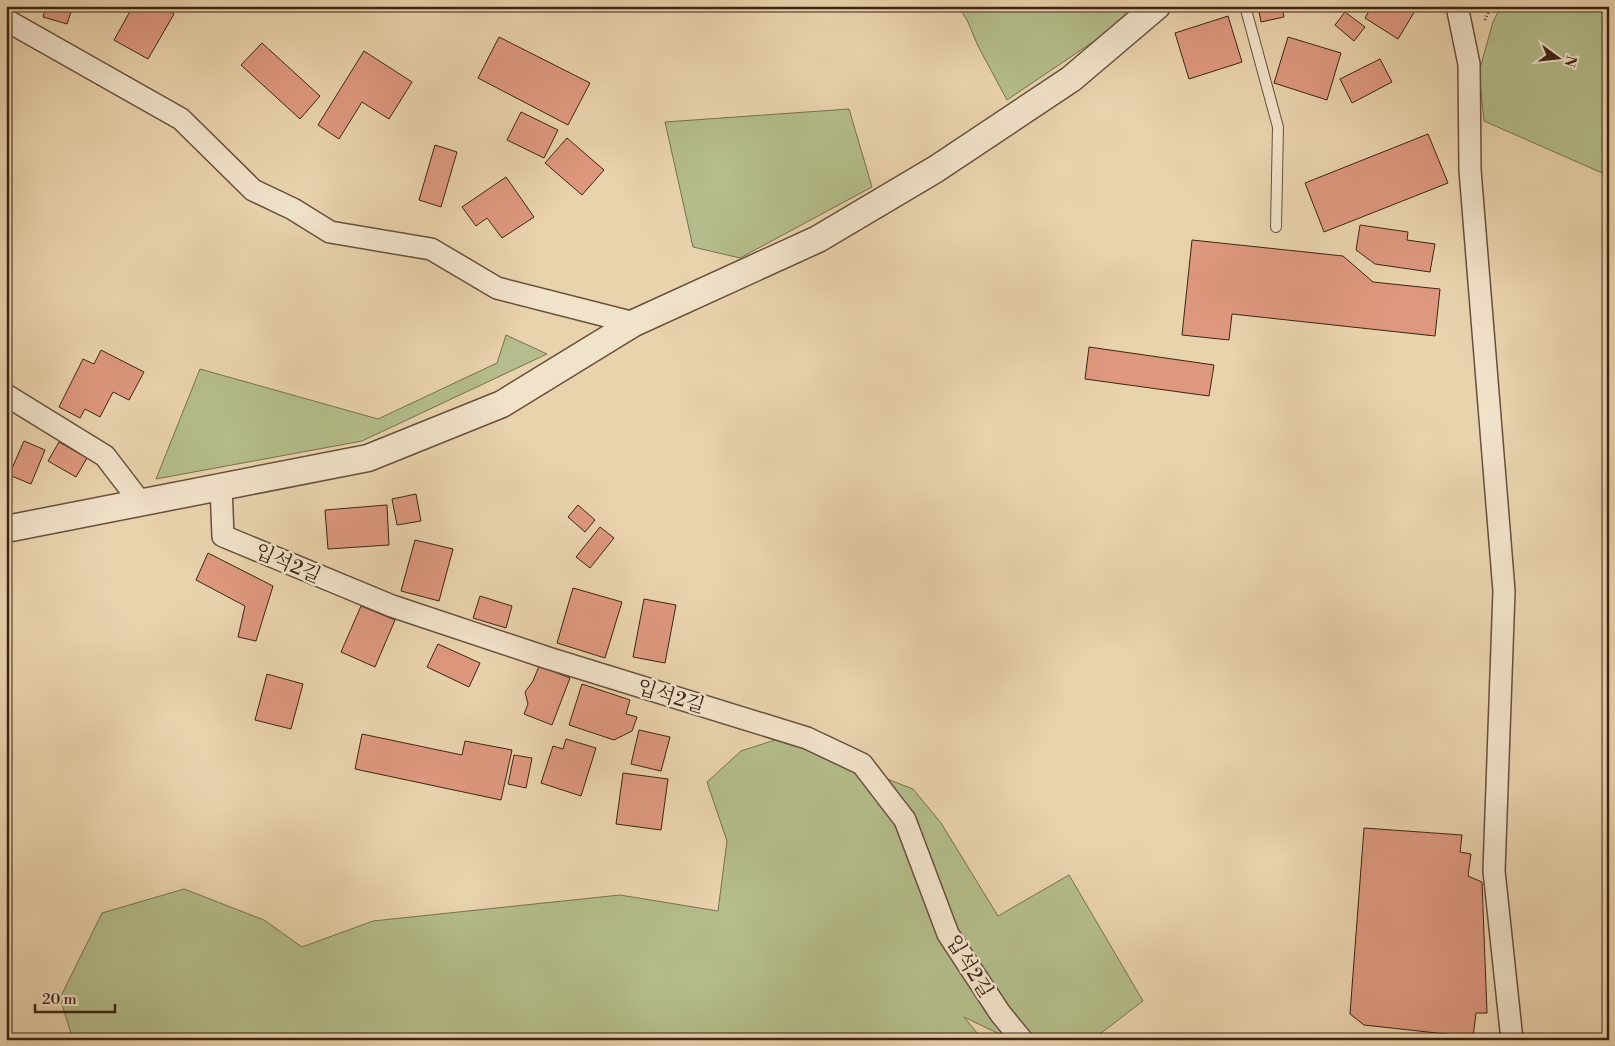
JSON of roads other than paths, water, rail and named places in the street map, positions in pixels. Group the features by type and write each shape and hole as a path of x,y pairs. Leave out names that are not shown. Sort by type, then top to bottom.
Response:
{"street":[{"path":"6,529 368,458 502,404 634,323 818,239 936,169 1071,79 1157,6"},
{"path":"1457,6 1469,64 1470,170 1504,591 1494,871 1512,1040"},
{"path":"6,20 181,119 253,190 294,209 330,232 432,249 496,288 634,323"},
{"path":"6,395 105,456 140,503"},
{"name":"입석2길","path":"221,486 223,536 392,606 548,658 807,738 862,764 905,820 948,934 1000,1013 1022,1040"}],"lane":[{"path":"1245,6 1278,127 1276,227"}]}
